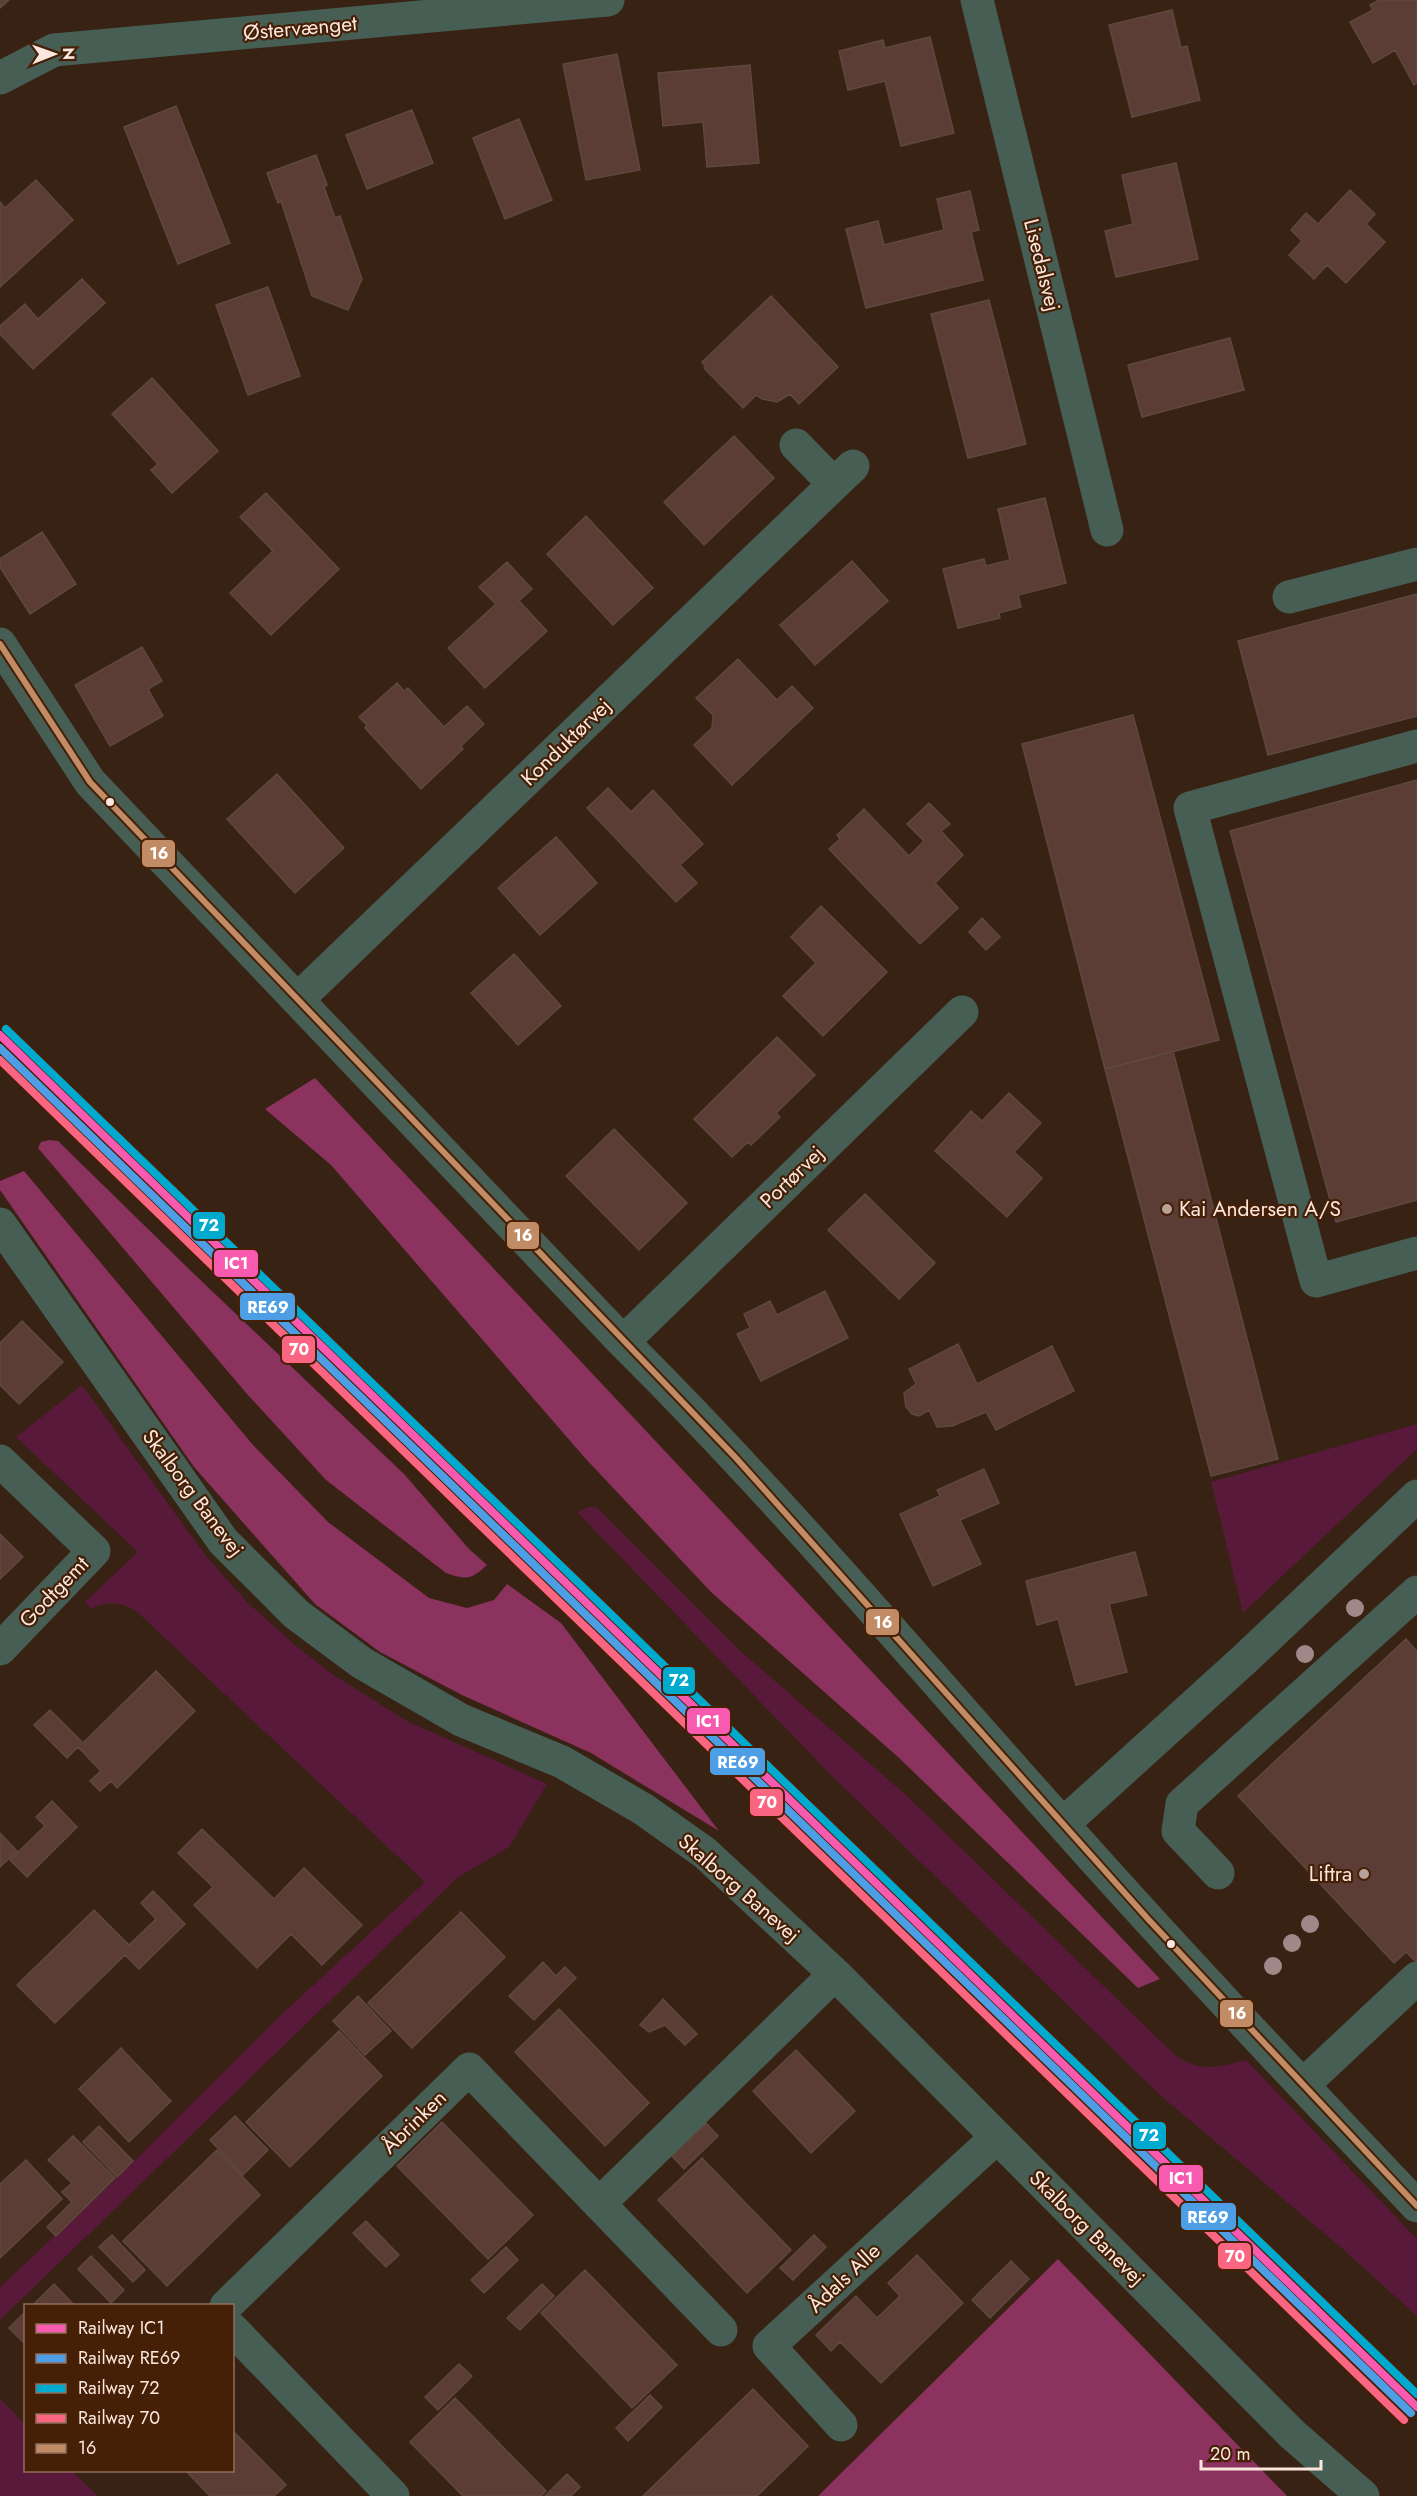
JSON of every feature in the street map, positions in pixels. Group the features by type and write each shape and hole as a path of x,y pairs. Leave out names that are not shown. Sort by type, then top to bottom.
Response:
{"street":[{"name":"Østervænget","path":"0,78 54,50 608,0"},
{"name":"Lisedalsvej","path":"977,0 1107,530"},
{"name":"Konduktørvej","path":"298,999 844,475 796,445"},
{"path":"1289,597 1417,564"},
{"path":"0,644 90,782 623,1342 699,1418 1063,1824 1417,2206"},
{"path":"1417,746 1190,808 1316,1281 1417,1253"},
{"name":"Portørvej","path":"623,1342 962,1012"},
{"name":"Skalborg Banevej","path":"0,1224 223,1541 296,1614 362,1663 461,1720 562,1762 643,1809 705,1853 835,1974 1292,2434 1363,2496"},
{"name":"Godtgemt","path":"0,1461 94,1551 0,1649"},
{"path":"1063,1824 1247,1657 1417,1497"},
{"path":"1218,1872 1178,1831 1182,1804 1417,1592"},
{"path":"599,2204 835,1974"},
{"path":"1303,2085 1417,1978"},
{"name":"Åbrinken","path":"228,2304 469,2069 721,2330"},
{"name":"Ådals Alle","path":"841,2425 769,2346 997,2137"},
{"path":"234,2331 393,2496"}],"shaded area":[{"path":"315,1078 1160,1979 1138,1988 898,1757 712,1593 585,1458 331,1165 265,1109"},
{"path":"58,1141 404,1474 469,1549 487,1565 477,1574 464,1578 446,1573 326,1480 247,1394 38,1148 41,1142"},
{"path":"24,1171 253,1445 328,1522 429,1598 467,1608 494,1600 507,1584 561,1623 719,1831 591,1753 462,1695 380,1652 315,1604 194,1467 0,1190 0,1181"},
{"path":"82,1385 206,1556 248,1603 295,1645 332,1674 407,1721 547,1784 509,1847 457,1878 0,2320 0,2287 118,2177 280,2016 425,1882 136,1611 114,1604 91,1609 85,1602 138,1552 16,1437"},
{"path":"1417,1424 1417,1449 1243,1613 1211,1482"},
{"path":"588,1507 596,1507 736,1647 906,1795 1175,2055 1184,2061 1210,2067 1246,2060 1417,2239 1417,2316 1337,2244 1161,2096 830,1774 577,1512"},
{"path":"1058,2259 1287,2496 818,2496"},
{"path":"0,2399 24,2423 24,2472 73,2472 98,2496 0,2496"}],"building":[{"path":"0,0 9,0 0,8"},
{"path":"1379,0 1417,0 1417,83 1414,85 1395,50 1373,63 1350,22 1373,10 1370,5"},
{"path":"1172,10 1181,48 1187,46 1200,100 1132,117 1109,25"},
{"path":"930,37 954,133 901,146 885,81 848,90 839,51 883,40 885,48"},
{"path":"617,54 640,170 586,180 563,64"},
{"path":"750,65 759,163 707,167 703,122 663,126 658,73"},
{"path":"176,106 230,243 178,264 124,127"},
{"path":"412,110 433,163 367,189 346,135"},
{"path":"519,119 552,200 505,219 473,138"},
{"path":"316,155 327,185 324,187 335,218 340,216 362,279 348,310 312,296 281,201 278,203 267,173"},
{"path":"1176,163 1198,259 1116,277 1105,231 1133,224 1122,175"},
{"path":"36,180 73,220 0,287 0,202 5,208"},
{"path":"1350,190 1375,214 1366,224 1385,242 1346,283 1327,265 1314,279 1289,255 1302,241 1291,230 1306,213 1318,224"},
{"path":"970,191 979,230 971,232 983,280 866,308 846,229 878,221 884,245 944,230 937,199"},
{"path":"82,279 105,303 33,369 0,334 0,326 25,304 38,319"},
{"path":"268,287 300,376 248,395 216,305"},
{"path":"771,296 838,367 799,404 790,394 777,402 762,399 756,395 743,408 704,368 706,367 702,362"},
{"path":"989,300 1026,444 968,458 931,314"},
{"path":"1230,338 1244,390 1142,417 1128,365"},
{"path":"152,378 218,451 172,493 151,470 158,464 112,414"},
{"path":"734,436 774,478 704,545 664,502"},
{"path":"266,493 339,569 271,635 230,593 273,551 240,517"},
{"path":"1045,498 1066,583 1018,595 1021,607 999,613 1000,618 958,628 943,569 984,559 986,566 1010,560 998,509"},
{"path":"586,516 653,588 613,625 547,554"},
{"path":"42,532 76,584 30,614 0,567 0,559"},
{"path":"852,561 888,601 815,665 780,625"},
{"path":"507,562 532,589 519,601 547,631 485,688 448,648 496,604 479,587"},
{"path":"1417,594 1417,716 1268,755 1238,641"},
{"path":"142,647 162,681 148,689 163,716 110,746 75,685"},
{"path":"738,659 777,700 792,686 813,708 732,785 694,745 712,728 713,715 696,698"},
{"path":"397,683 404,691 408,688 444,727 467,706 484,724 461,746 463,749 421,789 365,728 367,725 359,717"},
{"path":"1133,715 1219,1040 1105,1069 1022,744"},
{"path":"277,774 344,848 295,893 227,819"},
{"path":"1417,780 1417,1200 1336,1222 1230,831"},
{"path":"608,788 631,812 653,790 703,844 680,865 697,883 676,902 587,808"},
{"path":"929,803 950,824 941,831 963,855 935,883 958,908 920,944 829,849 840,839 837,835 864,809 909,856 924,841 907,824"},
{"path":"556,837 597,883 540,935 498,888"},
{"path":"821,906 887,972 823,1036 783,996 816,963 791,937"},
{"path":"982,918 1000,937 986,950 969,932"},
{"path":"514,954 561,1006 518,1045 471,993"},
{"path":"777,1037 815,1075 776,1113 780,1117 751,1145 748,1142 732,1157 694,1119"},
{"path":"1173,1051 1278,1459 1211,1476 1105,1069"},
{"path":"1009,1093 1041,1123 1014,1152 1042,1178 1007,1217 935,1151 971,1111 982,1121"},
{"path":"614,1129 687,1203 639,1250 566,1176"},
{"path":"865,1194 935,1263 899,1299 828,1230"},
{"path":"825,1291 848,1338 761,1381 737,1334 750,1328 744,1314 770,1301 777,1315"},
{"path":"22,1321 63,1362 19,1404 0,1385 0,1343"},
{"path":"958,1344 977,1384 1052,1346 1074,1391 996,1430 986,1412 952,1426 937,1427 929,1410 919,1416 912,1414 906,1407 904,1393 916,1384 909,1369"},
{"path":"984,1469 999,1503 960,1520 981,1564 933,1586 900,1514 940,1496 937,1490"},
{"path":"0,1534 23,1557 0,1579"},
{"path":"1135,1552 1147,1595 1109,1604 1127,1672 1076,1685 1058,1619 1037,1625 1026,1581"},
{"name":"Liftra","path":"1406,1639 1417,1651 1417,1963 1406,1952 1394,1963 1238,1796"},
{"path":"156,1671 195,1711 117,1788 111,1781 100,1791 90,1781 101,1771 78,1747 67,1758 34,1725 50,1710 83,1743"},
{"path":"52,1801 77,1827 27,1877 10,1860 45,1826 36,1817"},
{"path":"202,1829 274,1899 304,1868 362,1925 322,1965 291,1934 257,1968 194,1905 213,1887 178,1853"},
{"path":"0,1833 17,1851 0,1867"},
{"path":"153,1891 185,1924 139,1969 125,1955 55,2023 17,1985 94,1910 129,1945 156,1919 141,1903"},
{"path":"461,1912 505,1957 412,2048 368,2003"},
{"path":"543,1962 556,1976 565,1967 576,1978 534,2020 509,1996"},
{"path":"358,1996 391,2031 365,2055 333,2021"},
{"path":"663,1999 697,2034 685,2045 665,2025 649,2032 640,2025"},
{"path":"559,2009 649,2103 605,2146 515,2052"},
{"path":"339,2031 382,2076 290,2167 246,2122"},
{"path":"121,2048 171,2101 129,2142 79,2089"},
{"path":"796,2050 855,2111 811,2153 753,2091"},
{"path":"235,2116 268,2150 243,2175 210,2140"},
{"path":"442,2122 533,2215 488,2259 397,2166"},
{"path":"706,2123 718,2136 684,2169 672,2156"},
{"path":"99,2126 133,2161 117,2177 83,2142"},
{"path":"73,2136 115,2178 56,2236 47,2227 72,2202 62,2192 72,2183 48,2160"},
{"path":"217,2150 260,2195 167,2286 123,2241"},
{"path":"702,2158 791,2250 747,2293 658,2200"},
{"path":"26,2160 62,2199 0,2258 0,2184"},
{"path":"366,2221 399,2255 386,2267 353,2233"},
{"path":"112,2235 145,2270 133,2282 99,2247"},
{"path":"814,2235 826,2247 793,2280 780,2268"},
{"path":"506,2247 518,2260 484,2293 471,2280"},
{"path":"917,2255 963,2303 881,2383 840,2342 831,2351 816,2335 856,2296 877,2318 900,2296 888,2283"},
{"path":"91,2256 124,2290 111,2303 78,2269"},
{"path":"1011,2261 1029,2279 990,2318 972,2300"},
{"path":"585,2270 677,2365 632,2408 541,2313"},
{"path":"54,2284 73,2304 34,2304"},
{"path":"542,2284 554,2296 520,2330 507,2318"},
{"path":"24,2313 24,2343 9,2328"},
{"path":"459,2364 472,2376 438,2410 425,2397"},
{"path":"753,2389 808,2446 757,2496 643,2496"},
{"path":"650,2395 662,2407 628,2441 616,2428"},
{"path":"455,2398 546,2491 541,2496 463,2496 410,2442"},
{"path":"234,2432 286,2485 274,2496 210,2496 187,2472 234,2472"},
{"path":"567,2474 580,2487 571,2496 545,2496"}],"rail line":[{"name":"72","path":"6,1029 1417,2394"},
{"name":"IC1","path":"0,1035 1417,2407"},
{"name":"RE69","path":"0,1048 1411,2413"},
{"name":"70","path":"0,1060 1404,2420"}],"transit line":[{"name":"16","path":"0,644 90,782 736,1458 1148,1919 1417,2206"}],"place":[{"name":"Kai Andersen A/S","path":"1167,1209"},
{"name":"Liftra","path":"1364,1874"}]}
